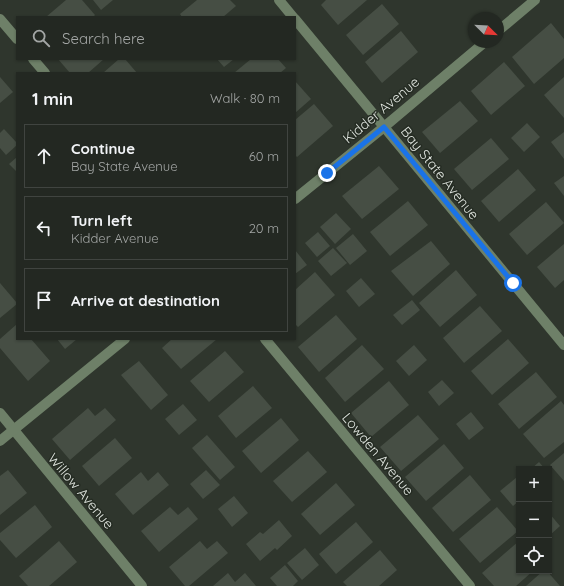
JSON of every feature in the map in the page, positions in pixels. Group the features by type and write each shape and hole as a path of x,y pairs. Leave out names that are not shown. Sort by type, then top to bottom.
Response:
{"street":[{"name":"Bay State Avenue","path":"279,0 292,16"},
{"path":"504,26 535,0"},
{"path":"0,19 16,38"},
{"name":"Bay State Avenue","path":"296,20 564,345"},
{"name":"Kidder Avenue","path":"296,198 478,48"},
{"path":"34,60 44,72"},
{"path":"0,441 124,340"},
{"name":"Lowden Avenue","path":"266,340 470,586"},
{"name":"Willow Avenue","path":"0,413 142,586"}],"building":[{"path":"66,0 82,0 95,15 94,16 47,16"},
{"path":"93,0 113,0 101,10"},
{"path":"197,0 230,0 236,6 224,16 181,16 180,14"},
{"path":"326,0 367,0 338,25 321,5"},
{"path":"382,4 399,24 363,55 346,35"},
{"path":"551,23 564,39 564,58 534,84 512,57"},
{"path":"401,31 418,52 382,83 365,62"},
{"path":"59,60 103,60 89,72 69,72"},
{"path":"118,60 126,60 136,72 104,72"},
{"path":"218,60 233,60 224,67"},
{"path":"250,60 279,60 286,68 281,72 235,72"},
{"path":"504,62 525,86 491,115 471,91"},
{"path":"0,77 13,92 0,103"},
{"path":"564,77 564,118 544,95"},
{"path":"296,82 311,99 296,112"},
{"path":"460,101 478,121 440,153 422,132"},
{"path":"314,104 333,126 297,157 296,156 296,119"},
{"path":"527,123 540,137 524,152 511,138"},
{"path":"4,129 16,142 16,146 6,155 0,148 0,133"},
{"path":"564,132 564,159 551,142"},
{"path":"491,138 509,159 472,190 454,169"},
{"path":"16,158 16,171 9,164"},
{"path":"379,166 399,189 362,219 342,196"},
{"path":"518,169 536,190 499,222 481,201"},
{"path":"564,176 564,196 554,183"},
{"path":"408,201 428,225 390,256 370,232"},
{"path":"546,202 564,223 527,255 509,234"},
{"path":"336,213 351,229 335,244 320,227"},
{"path":"318,232 330,246 317,257 305,243"},
{"path":"353,234 367,251 350,265 336,248"},
{"path":"431,241 450,264 413,296 391,271"},
{"path":"564,244 564,280 555,288 537,267"},
{"path":"333,248 347,263 331,276 318,261"},
{"path":"296,251 307,265 296,273"},
{"path":"456,270 477,295 440,327 419,303"},
{"path":"315,272 335,295 298,327 296,325 296,289"},
{"path":"361,278 375,294 359,307 346,291"},
{"path":"0,283 16,302 16,305 0,318"},
{"path":"412,300 420,310 402,325 393,315"},
{"path":"480,306 502,331 464,363 443,338"},
{"path":"336,315 357,339 319,372 298,347"},
{"path":"16,325 16,340 32,340 50,361 28,381 0,348 0,339"},
{"path":"508,339 529,363 492,395 471,371"},
{"path":"58,340 76,340 65,349"},
{"path":"171,340 216,340 181,369 162,348"},
{"path":"362,345 384,369 345,402 325,378"},
{"path":"414,345 427,360 409,376 396,361"},
{"path":"225,351 244,372 209,402 190,381"},
{"path":"139,361 168,395 151,410 121,375"},
{"path":"536,372 557,397 519,429 498,404"},
{"path":"442,380 454,393 439,406 428,392"},
{"path":"389,381 409,405 371,437 351,413"},
{"path":"253,386 272,408 236,438 218,416"},
{"path":"561,401 564,405 564,442 544,458 523,434"},
{"path":"183,404 197,420 179,435 165,419"},
{"path":"88,408 95,416 105,408 116,420 70,460 52,439"},
{"path":"471,412 484,428 469,440 456,424"},
{"path":"418,415 439,439 401,471 380,447"},
{"path":"281,418 299,440 261,473 242,451"},
{"path":"207,435 235,467 220,480 192,448"},
{"path":"115,438 132,458 99,486 82,466"},
{"path":"444,444 464,468 426,501 405,477"},
{"path":"308,451 327,472 292,502 273,481"},
{"path":"564,453 564,481 552,466 550,465"},
{"path":"539,462 542,466 534,466"},
{"path":"8,470 27,493 0,515 0,476"},
{"path":"206,470 220,485 203,499 190,484"},
{"path":"141,472 148,481 158,472 169,485 133,515 115,494"},
{"path":"470,475 491,500 453,532 432,508"},
{"path":"516,478 516,504 513,506 500,491"},
{"path":"336,483 355,505 320,535 301,514"},
{"path":"234,496 248,513 232,527 218,509"},
{"path":"35,505 52,527 16,558 0,540 0,533"},
{"path":"170,507 178,515 188,507 198,519 159,552 141,531"},
{"path":"497,507 516,529 516,533 480,563 459,539"},
{"path":"552,517 560,526 552,533"},
{"path":"279,520 292,536 277,550 275,548 260,561 246,544 260,532 263,534"},
{"path":"356,522 373,542 336,574 319,554"},
{"path":"59,541 77,562 49,586 28,586 19,576"},
{"path":"200,541 207,549 217,541 228,553 189,586 185,586 169,567"},
{"path":"516,544 516,574 530,574 516,586 494,586 482,573"},
{"path":"305,548 319,565 302,580 287,563"},
{"path":"380,550 397,570 379,586 347,586 343,582"},
{"path":"285,565 298,581 293,586 277,586 270,578"},
{"path":"228,573 235,582 245,573 256,586 213,586"},
{"path":"540,574 550,574 560,586 526,586"}],"route":[{"path":"327,173 384,127 513,283"}]}
